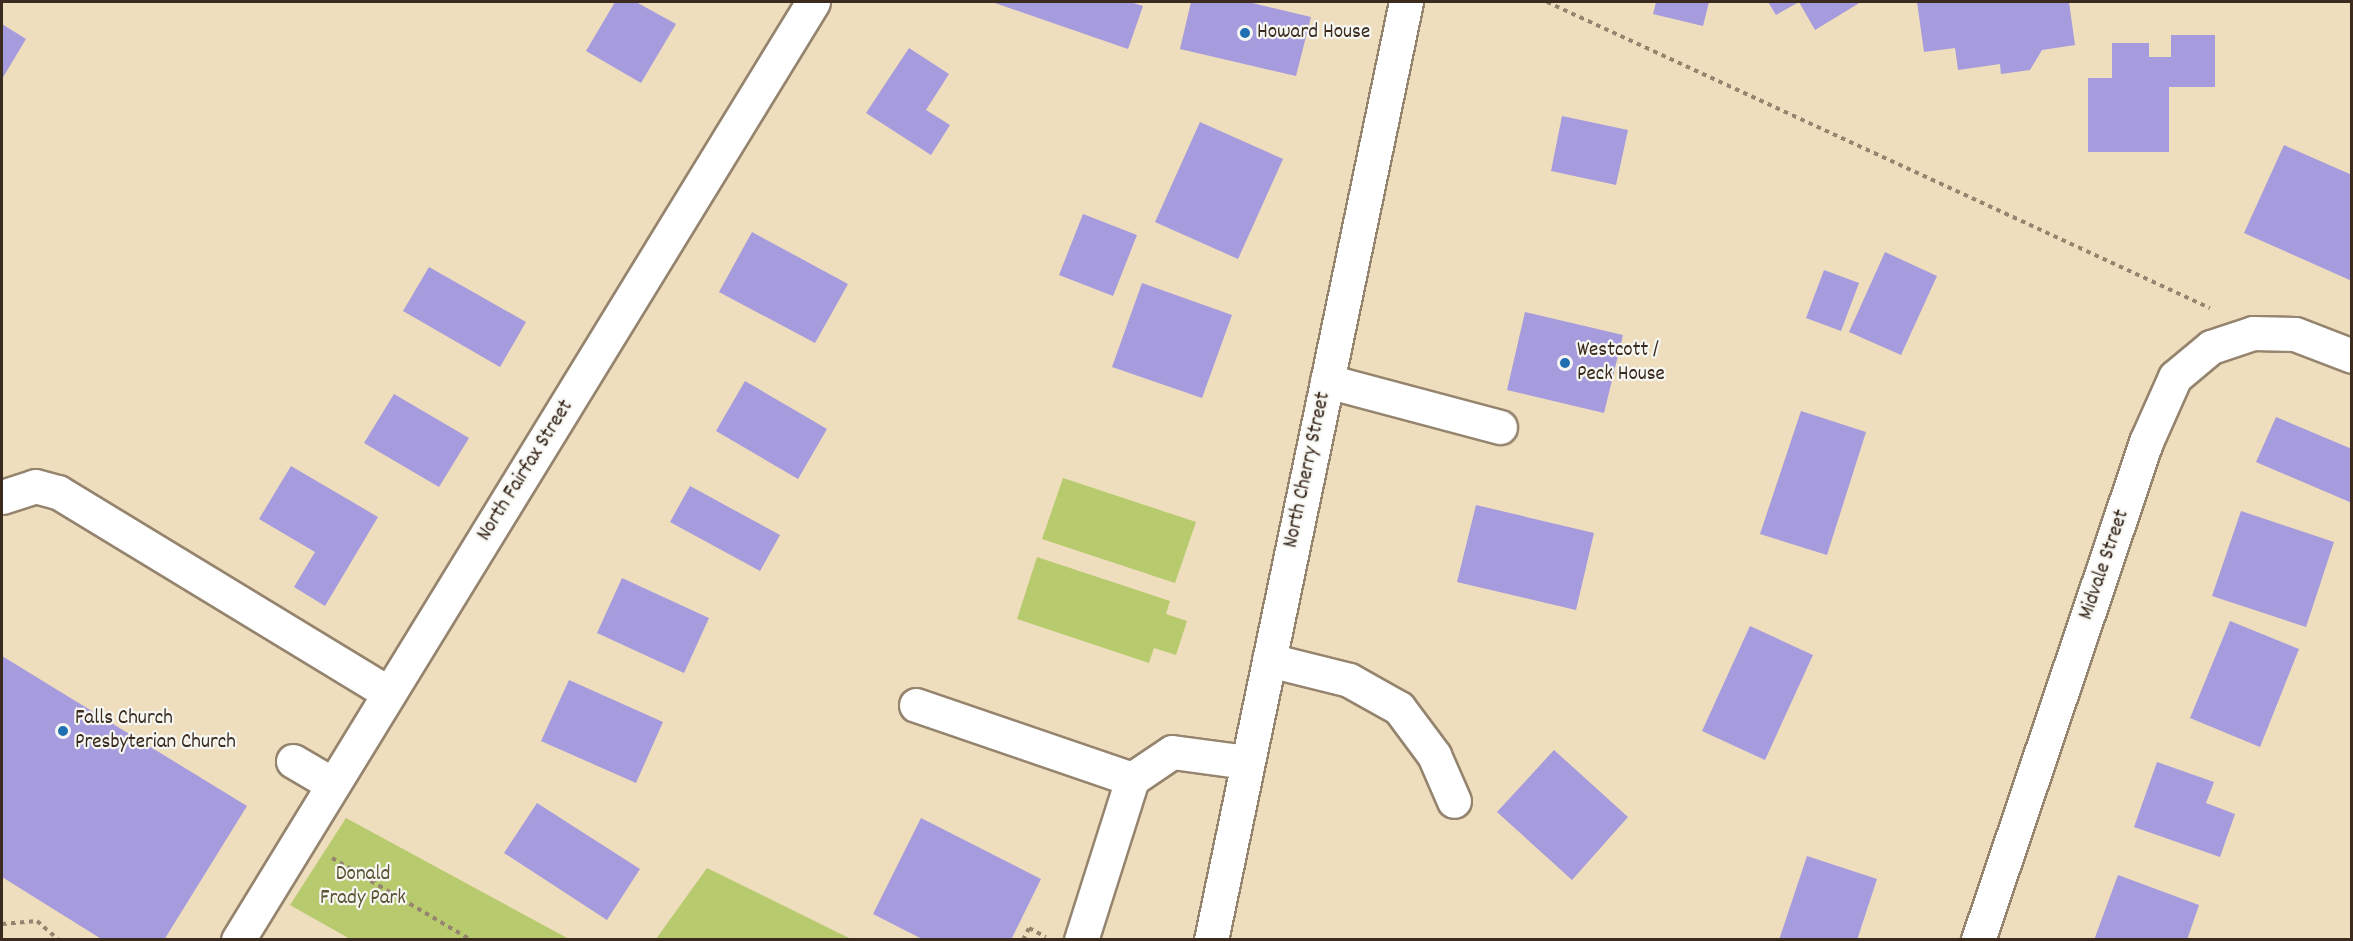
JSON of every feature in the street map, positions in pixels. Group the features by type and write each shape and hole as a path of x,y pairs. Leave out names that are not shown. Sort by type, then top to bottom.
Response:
{"street":[{"name":"North Fairfax Street","path":"238,939 329,782 537,456 813,2"},
{"name":"North Cherry Street","path":"1211,939 1406,2"},
{"name":"Midvale Street","path":"1978,939 2163,400 2191,361 2233,338 2295,334 2352,356"},
{"path":"1327,381 1500,427"},
{"path":"2,497 35,486 58,492 385,691"},
{"path":"1269,660 1348,680 1399,708 1434,755 1454,801"},
{"path":"916,705 1132,779"},
{"path":"1081,939 1132,779 1172,752 1247,762"},
{"path":"293,760 329,782"}],"path":[{"path":"1547,2 2180,291 2221,314 2233,338"},
{"path":"322,852 471,939"},
{"path":"2,924 37,921 59,939"},
{"path":"1023,939 1029,928 1050,939"}],"green space":[{"path":"1063,478 1196,522 1175,583 1042,539"},
{"path":"1037,557 1170,601 1166,614 1187,621 1176,655 1154,648 1149,663 1017,619"},
{"name":"Donald Frady Park","path":"346,818 569,939 350,939 290,905"},
{"path":"707,868 851,939 656,939"}],"building":[{"path":"615,2 636,2 676,24 641,83 586,51"},
{"path":"992,2 1130,2 1143,6 1128,49"},
{"name":"Howard House","path":"1191,2 1248,2 1311,17 1296,76 1180,49"},
{"path":"1656,2 1709,2 1703,26 1653,14"},
{"path":"1768,2 1799,2 1776,15"},
{"path":"1799,2 1861,2 1815,30"},
{"path":"1917,2 2069,2 2075,45 2042,50 2030,70 2001,74 2000,64 1958,70 1955,48 1924,52"},
{"path":"2,24 26,39 2,79"},
{"path":"2171,35 2215,35 2215,87 2169,87 2169,152 2088,152 2088,78 2112,78 2112,43 2149,43 2149,57 2171,57"},
{"path":"909,48 949,74 926,110 950,125 931,155 866,113"},
{"path":"1562,116 1628,130 1616,185 1551,171"},
{"path":"1200,122 1283,159 1238,259 1155,222"},
{"path":"2284,145 2352,175 2352,281 2244,233"},
{"path":"1083,214 1137,235 1113,296 1059,275"},
{"path":"752,232 848,284 815,343 719,292"},
{"path":"1885,252 1937,276 1901,355 1849,332"},
{"path":"429,267 526,322 500,367 403,311"},
{"path":"1824,270 1859,283 1841,331 1806,318"},
{"path":"1142,283 1232,315 1202,398 1112,367"},
{"name":"Westcott / Peck House","path":"1525,312 1623,335 1604,413 1507,390"},
{"path":"745,381 827,429 798,479 716,431"},
{"path":"394,394 469,438 439,487 364,443"},
{"path":"1801,411 1866,432 1827,555 1760,534"},
{"path":"2276,417 2352,449 2352,503 2256,462"},
{"path":"291,466 378,517 325,606 294,587 315,552 259,519"},
{"path":"690,486 780,535 760,571 670,522"},
{"path":"1476,505 1594,533 1576,610 1457,582"},
{"path":"2241,511 2334,542 2306,627 2212,596"},
{"path":"622,578 709,618 684,673 597,633"},
{"path":"2230,621 2299,649 2260,747 2190,718"},
{"path":"1750,626 1813,655 1765,760 1702,731"},
{"name":"Falls Church Presbyterian Church","path":"2,656 247,806 164,940 103,940 2,877"},
{"path":"569,680 663,722 636,783 541,741"},
{"path":"1554,750 1628,817 1572,880 1497,812"},
{"path":"2157,762 2214,782 2206,803 2235,814 2220,857 2134,827"},
{"path":"537,803 640,869 607,920 504,853"},
{"path":"921,818 1041,879 1011,940 924,940 873,914"},
{"path":"1807,856 1877,879 1857,940 1779,940"},
{"path":"2118,875 2199,905 2187,940 2094,940"}],"place":[{"name":"Howard House","path":"1245,33"},
{"name":"Westcott / Peck House","path":"1565,363"},
{"name":"Falls Church Presbyterian Church","path":"63,731"}]}
